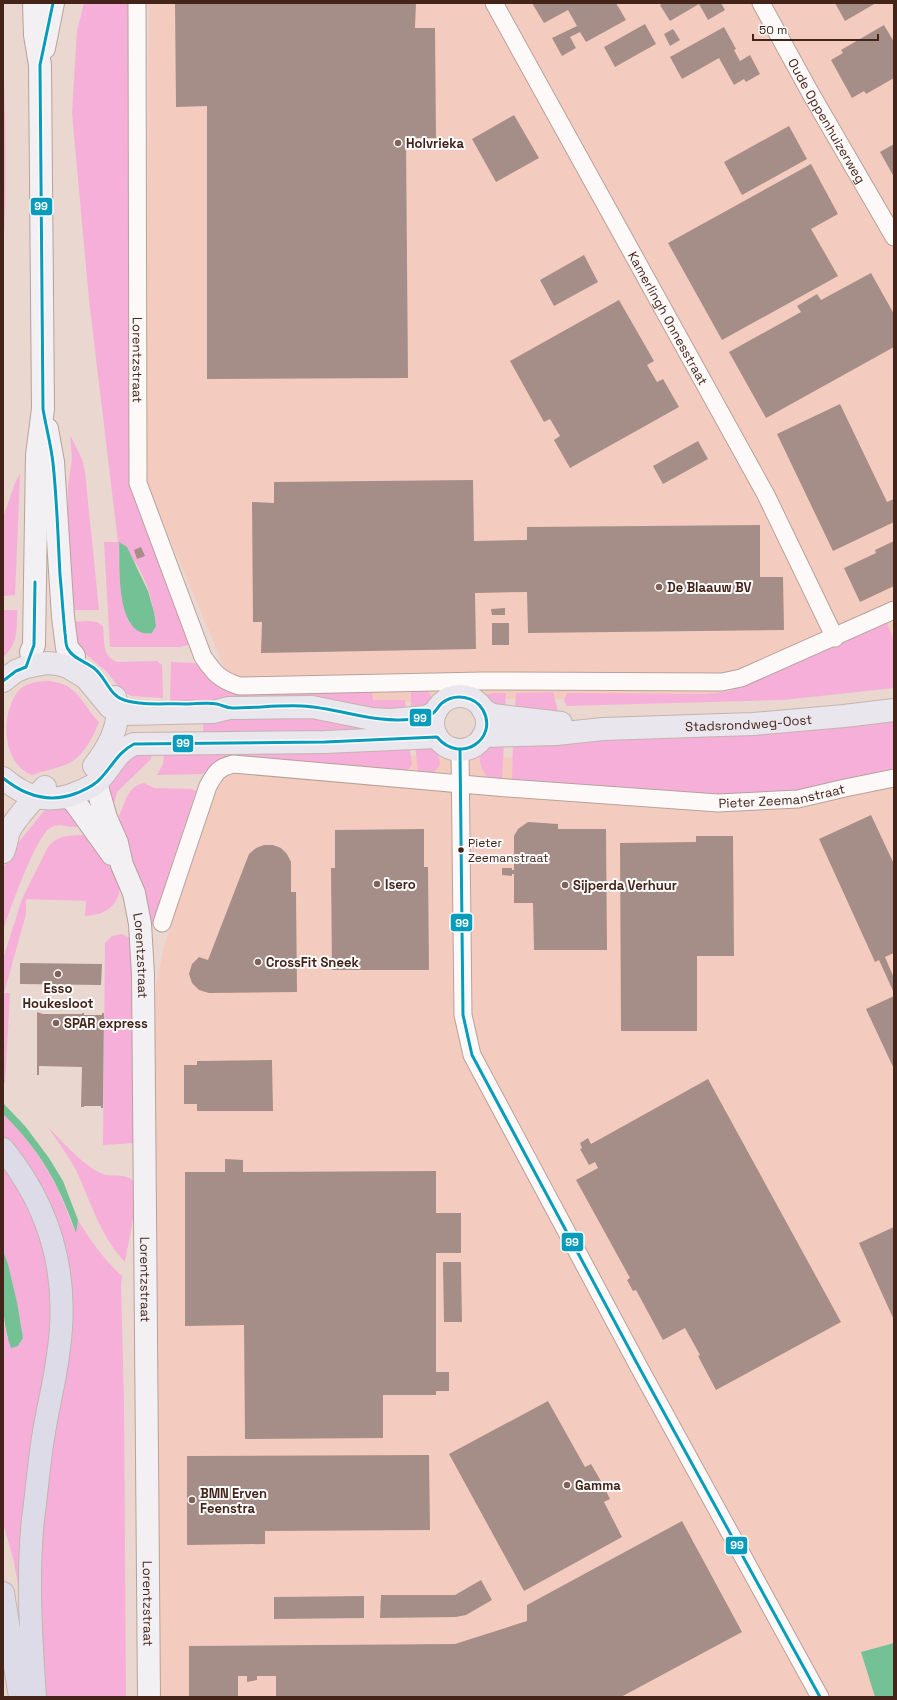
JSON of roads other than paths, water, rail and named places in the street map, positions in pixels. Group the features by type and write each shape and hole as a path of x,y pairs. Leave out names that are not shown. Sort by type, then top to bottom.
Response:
{"highway":[{"path":"3,1149 18,1167 42,1212 52,1240 60,1279 62,1318 60,1343 44,1432 33,1521 30,1593 35,1697"},
{"path":"3,1593 20,1697"}],"main road":[{"path":"19,660 53,651 74,656 84,661 102,676 117,703 116,725 93,777"},
{"path":"3,681 16,671 19,660"},
{"path":"19,660 68,667 86,678 110,707 123,700 142,703 217,704 228,708 312,707 372,719 390,720 425,717 435,713 445,701 458,696 471,699 483,710 486,721 483,736 474,746 460,750 446,746 437,737 433,728 435,713"},
{"name":"Stadsrondweg-Oost","path":"483,710 493,715 509,718 542,720 603,729"},
{"name":"Stadsrondweg-Oost","path":"483,736 549,734 603,729 753,724 894,710"},
{"path":"3,780 19,791 49,798 82,791 93,777 122,750 134,744 325,742 437,737"},
{"path":"49,798 46,787 93,777"},
{"path":"3,780 3,788"},
{"path":"5,848 9,832 49,798"}],"street":[{"path":"19,660 34,645 37,454 43,409 40,65 35,35 34,3"},
{"path":"40,65 53,3"},
{"name":"Lorentzstraat","path":"136,3 138,483 203,657 214,673 224,681 239,686 483,681 722,682 741,678 835,638"},
{"name":"Kamerlingh Onnesstraat","path":"494,3 766,494 835,638"},
{"name":"Oude Oppenhuizerweg","path":"761,3 811,94 894,237"},
{"path":"43,409 53,462 63,617 67,648 74,656"},
{"path":"835,638 894,610"},
{"path":"460,750 463,1015 472,1055 632,1356 820,1697"},
{"name":"Pieter Zeemanstraat","path":"216,772 222,767 233,764 416,780 460,782 507,788 718,803 798,799 894,778"},
{"name":"Lorentzstraat","path":"162,923 208,786 216,772"},
{"name":"Lorentzstraat","path":"93,777 106,818 117,843 122,865 134,893 140,924 143,974 150,1697"},
{"name":"Lorentzstraat","path":"49,798 74,801 108,849 122,865"}],"place":[{"name":"Holvrieka","path":"398,143"},
{"name":"De Blaauw BV","path":"659,587"},
{"name":"Pieter Zeemanstraat","path":"461,850"},
{"name":"Isero","path":"377,884"},
{"name":"Sijperda Verhuur","path":"565,885"},
{"name":"CrossFit Sneek","path":"258,962"},
{"name":"Esso Houkesloot","path":"58,974"},
{"name":"SPAR express","path":"56,1023"},
{"name":"Gamma","path":"567,1485"},
{"name":"BMN Erven Feenstra","path":"192,1500"}]}
